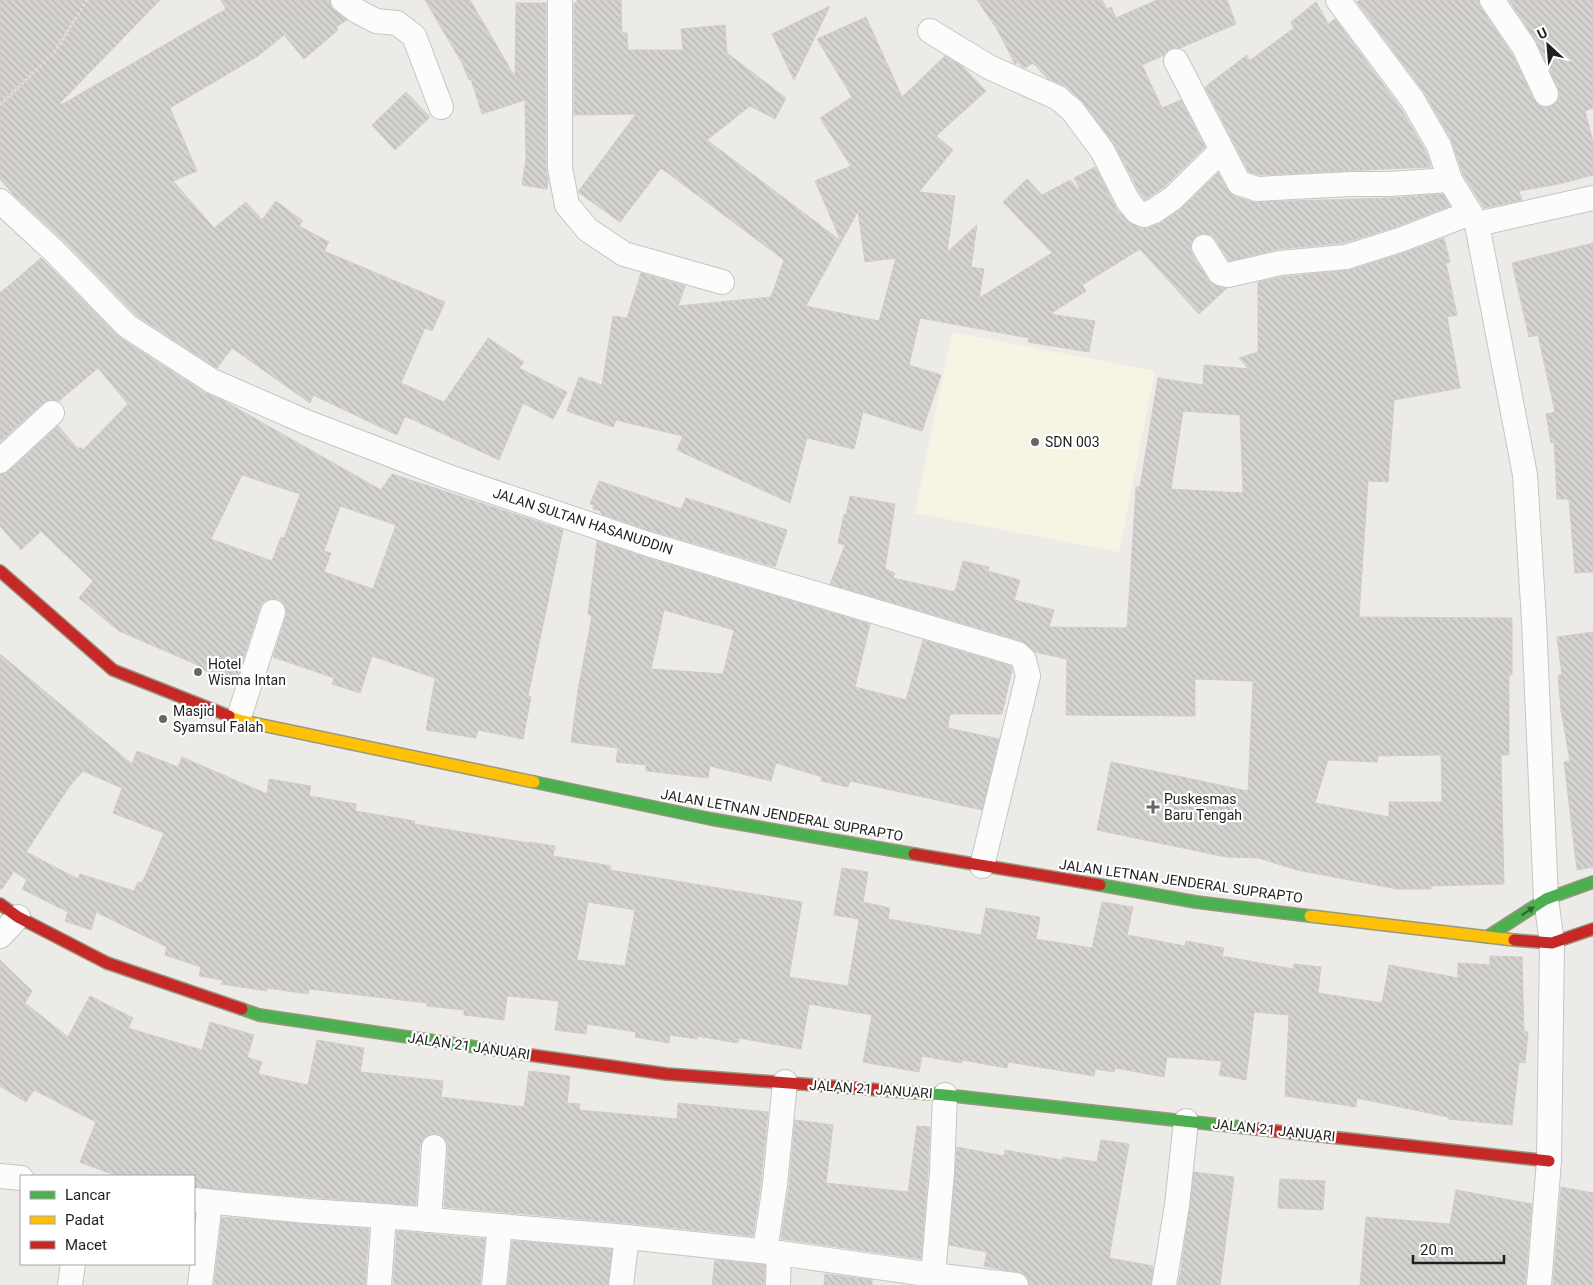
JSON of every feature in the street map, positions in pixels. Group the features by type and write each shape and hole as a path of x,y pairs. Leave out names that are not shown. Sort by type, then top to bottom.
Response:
{"main road":[{"name":"JALAN LETNAN JENDERAL SUPRAPTO","path":"0,571 113,670 238,720 711,819 982,866 1196,902 1552,943"},
{"path":"1487,937 1546,899 1593,882"},
{"name":"JALAN 21 JANUARI","path":"9,911 107,963 259,1015 657,1072 945,1095 1549,1161"},
{"path":"1552,943 1593,930"}],"street":[{"path":"343,0 357,11 376,21 397,23 414,36 441,107"},
{"path":"560,0 560,168 567,205 588,230 624,254 722,282"},
{"path":"1338,0 1412,99 1439,146 1450,180 1473,218 1525,475 1535,631 1546,899 1552,943 1549,1161 1539,1285"},
{"path":"1492,0 1524,47 1546,94"},
{"path":"930,31 988,67 1058,98 1072,110 1102,150 1128,201 1137,212 1144,215 1173,198 1221,152"},
{"path":"1176,61 1221,152 1239,183 1257,188 1450,180"},
{"path":"1204,247 1220,273 1228,275 1280,263 1346,257 1473,218 1593,198"},
{"name":"JALAN SULTAN HASANUDDIN","path":"0,202 54,251 127,326 212,381 306,422 458,480 648,544 1018,654 1024,660 1028,676 982,866"},
{"path":"0,461 52,413"},
{"path":"238,720 273,612"},
{"path":"0,936 9,911"},
{"path":"778,1285 772,1252 775,1184 786,1082"},
{"path":"933,1275 942,1172 945,1095"},
{"path":"1164,1285 1186,1121"},
{"path":"428,1220 434,1147"},
{"path":"0,1176 20,1178"},
{"path":"200,1285 202,1201 627,1237 772,1252 1016,1285"},
{"path":"378,1285 384,1216"},
{"path":"494,1285 500,1226"},
{"path":"621,1285 627,1237"},
{"path":"70,1285 72,1265"}],"path":[{"path":"0,105 54,53 87,0"}],"shaded area":[{"name":"SDN 003","path":"952,332 1155,371 1119,552 915,513"}],"building":[{"path":"0,0 160,0 60,103 61,105 226,9 221,0 330,0 330,6 347,20 336,27 338,30 304,59 284,35 258,56 170,108 197,171 173,181 214,228 246,202 262,220 276,201 303,221 299,226 329,242 324,251 445,302 432,331 425,328 401,383 444,402 488,338 524,362 519,368 567,392 553,419 523,403 499,460 405,416 397,435 313,395 310,403 232,348 217,368 136,315 0,179"},
{"path":"425,0 470,0 515,77 516,3 546,3 547,189 522,185 526,159 525,100 482,114 471,79 469,80 462,63"},
{"path":"577,0 621,0 622,33 627,33 628,50 683,50 681,29 725,25 727,53 786,98 775,119 750,106 707,140 841,241 815,181 851,166 820,118 852,97 817,39 866,17 902,97 945,56 963,67 986,91 936,136 953,150 919,192 955,196 947,252 977,225 971,267 984,269 979,298 1052,253 1003,202 1027,179 1042,195 1070,180 1079,190 1074,178 1095,167 1117,210 1131,224 1143,229 1159,224 1181,209 1218,173 1227,189 1234,196 1253,202 1390,198 1443,194 1450,206 1395,227 1343,243 1279,249 1229,261 1211,235 1204,233 1197,235 1192,241 1190,248 1192,254 1209,281 1217,286 1227,288 1199,314 1140,249 1082,285 1086,291 1050,314 1095,321 1089,352 1028,342 1029,338 920,318 909,365 941,375 922,431 863,412 854,449 807,438 790,503 677,450 683,436 616,420 613,427 567,411 579,377 602,385 613,316 627,318 641,273 685,286 678,306 771,297 784,260 661,168 620,222 578,192 636,114 574,115 574,3 577,3","holes":["858,211 865,262 896,258 879,321 806,306"]},
{"path":"977,0 1102,0 1107,9 1111,7 1116,18 1157,0 1227,0 1236,24 1180,48 1170,49 1164,55 1142,65 1162,108 1181,100 1205,147 1164,187 1145,200 1114,144 1083,102 1067,87 1047,78 1033,63 1025,68 1018,62 1015,64 997,29"},
{"path":"1360,0 1478,0 1481,8 1512,54 1534,100 1539,106 1545,108 1552,106 1558,101 1560,95 1558,88 1536,41 1509,0 1593,0 1593,108 1585,111 1593,142 1593,175 1559,184 1519,191 1522,200 1484,208 1463,174 1451,139 1424,92 1357,2"},
{"path":"1316,2 1328,24 1335,19 1400,107 1426,152 1431,167 1259,175 1249,172 1205,87 1247,55 1249,61 1294,28 1291,22"},
{"path":"830,6 794,80 772,34"},
{"path":"406,92 430,117 395,150 372,125"},
{"path":"1444,238 1450,262 1446,263 1457,315 1447,317 1460,388 1394,400 1388,482 1368,481 1359,617 1512,618 1512,675 1509,675 1509,755 1501,755 1504,884 1431,886 1431,889 1397,889 1297,870 1259,858 1226,857 1097,830 1111,762 1248,791 1253,681 1195,679 1195,716 1066,715 1067,659 1035,652 1022,641 830,584 845,545 838,543 850,496 895,504 885,569 895,573 893,578 955,592 963,561 989,567 988,571 1020,580 1014,600 1054,610 1049,627 1127,628 1136,487 1140,487 1158,378 1203,385 1204,365 1249,369 1239,358 1258,352 1258,282 1282,277 1350,270","holes":["1183,411 1240,415 1243,493 1171,489","1441,755 1442,802 1389,802 1389,817 1315,803 1328,760 1377,762 1378,756"]},
{"path":"1593,243 1593,572 1575,573 1569,499 1557,499 1554,442 1551,443 1546,414 1555,412 1538,335 1529,337 1512,263"},
{"path":"41,258 120,338 205,393 226,402 381,490 392,474 563,530 528,696 531,697 523,739 478,730 476,738 426,730 435,678 372,656 360,693 332,684 334,678 273,657 286,616 286,609 283,603 277,599 263,602 260,607 236,682 197,668 198,665 119,631 79,598 93,581 41,531 21,550 0,526 0,474 9,471 58,426 78,449 80,447 83,450 128,404 98,368 59,401 49,400 43,403 0,442 0,293","holes":["242,475 300,494 284,538 281,537 272,561 211,539","340,506 396,525 373,589 324,572 331,553 324,551"]},
{"path":"599,481 681,509 686,498 787,530 775,567 601,514 601,511 593,509 594,505 590,504"},
{"path":"597,541 644,557 870,624 855,687 906,700 923,640 1011,666 1012,670 1002,714 950,714 948,728 999,739 982,810 850,781 848,787 821,781 822,777 776,763 771,781 710,766 708,778 646,771 646,765 616,762 618,748 571,742 578,690 592,616 588,614","holes":["664,610 734,630 723,674 651,669"]},
{"path":"1593,632 1593,867 1577,870 1564,762 1570,761 1561,710 1558,675 1562,675 1557,637"},
{"path":"0,654 132,764 137,751 178,767 182,757 267,794 269,779 311,786 309,796 356,804 355,811 415,821 414,824 555,846 553,856 611,866 610,870 802,902 789,977 848,986 859,919 834,915 842,868 868,872 863,902 890,908 888,919 981,935 986,908 1040,917 1036,939 1092,948 1102,902 1133,907 1127,935 1185,946 1186,941 1224,948 1222,956 1293,969 1294,964 1321,967 1318,993 1382,1003 1389,965 1458,978 1458,963 1490,965 1490,956 1522,957 1524,1031 1528,1032 1525,1063 1519,1062 1512,1125 1448,1119 1448,1117 1357,1098 1356,1107 1285,1096 1289,1015 1254,1012 1246,1080 1219,1075 1222,1061 1167,1057 1164,1077 1115,1068 1114,1072 1095,1069 1094,1076 1008,1062 1007,1068 962,1060 962,1063 922,1056 919,1072 863,1062 872,1015 809,1004 801,1049 739,1038 738,1043 697,1036 697,1039 670,1035 669,1043 635,1037 636,1032 587,1024 586,1034 555,1030 559,1001 507,996 504,1020 464,1015 464,1010 427,1006 427,1003 309,989 308,994 267,988 267,991 221,984 223,980 199,976 201,967 165,955 167,947 96,912 91,930 65,921 68,912 22,889 27,880 14,871 2,889 0,889","holes":["83,771 122,788 113,813 164,833 142,883 138,882 134,891 80,874 78,879 26,852 69,787","588,902 635,910 625,966 577,960"]},
{"path":"0,960 32,991 25,1003 68,1037 90,996 133,1018 128,1028 202,1050 210,1022 254,1035 247,1057 262,1062 258,1074 308,1085 317,1040 364,1048 360,1072 443,1081 441,1097 524,1107 529,1071 570,1076 567,1103 580,1104 579,1110 677,1119 678,1103 768,1112 753,1236 444,1207 448,1147 442,1136 435,1133 423,1139 420,1146 416,1205 195,1187 195,1175 114,1175 80,1162 96,1122 34,1090 26,1102 0,1086"},
{"path":"795,1120 833,1125 826,1183 908,1192 917,1126 930,1127 921,1259 781,1239 789,1185"},
{"path":"1101,1140 1129,1144 1109,1258 1153,1266 1151,1285 1029,1285 1028,1279 1024,1274 984,1266 987,1252 949,1245 957,1147 1004,1156 1005,1150 1062,1160 1063,1157 1097,1162"},
{"path":"1194,1172 1234,1177 1220,1285 1178,1285"},
{"path":"1280,1179 1325,1181 1323,1210 1278,1208"},
{"path":"1561,1187 1593,1193 1593,1285 1553,1285"},
{"path":"1456,1190 1532,1204 1525,1285 1360,1285 1366,1217 1450,1224"},
{"path":"222,1217 369,1229 365,1285 214,1285"},
{"path":"397,1231 485,1239 480,1285 393,1285"},
{"path":"512,1241 612,1249 608,1285 508,1285"},
{"path":"715,1260 765,1265 764,1285 712,1285"},
{"path":"825,1274 872,1280 872,1285 824,1285"}],"traffic: fast":[{"path":"534,782 711,819 914,854"},
{"path":"1487,937 1546,899 1593,882"},
{"path":"1100,885 1196,902 1310,916"},
{"path":"242,1009 259,1015 530,1055"},
{"path":"881,1090 945,1095 1248,1128"}],"traffic: slow":[{"path":"229,716 238,720 534,782"},
{"path":"1310,916 1514,940"}],"traffic: jam":[{"path":"0,571 113,670 229,716"},
{"path":"914,854 1100,885"},
{"path":"0,904 18,917 107,963 242,1009"},
{"path":"1514,940 1552,943 1593,929"},
{"path":"530,1055 667,1074 881,1090"},
{"path":"1248,1128 1549,1161"}],"place":[{"name":"SDN 003","path":"1035,442"},
{"name":"Hotel Wisma Intan","path":"198,672"},
{"name":"Masjid Syamsul Falah","path":"163,719"},
{"name":"Puskesmas Baru Tengah","path":"1153,807"}]}
